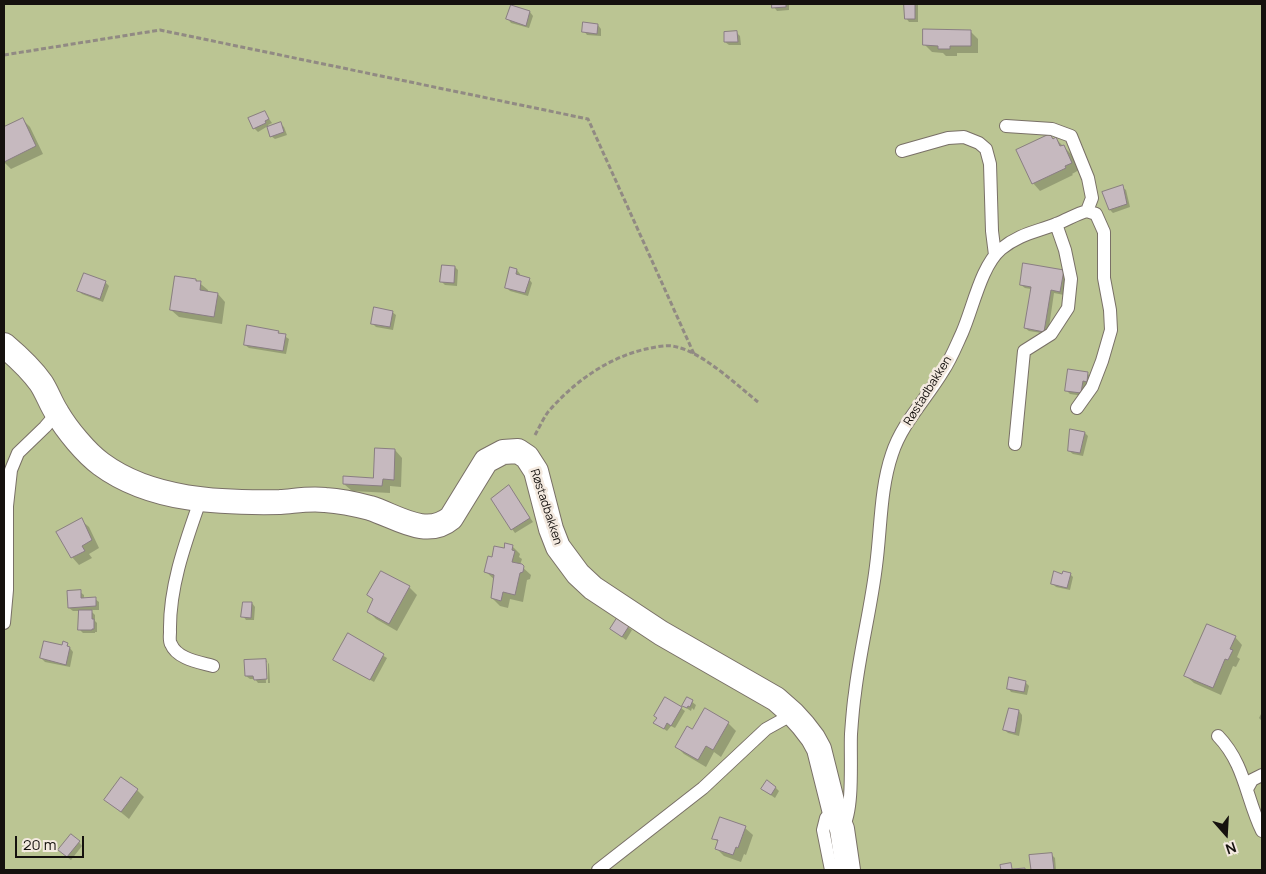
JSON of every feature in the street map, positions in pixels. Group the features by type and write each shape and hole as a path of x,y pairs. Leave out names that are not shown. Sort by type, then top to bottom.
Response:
{"street":[{"name":"Røstadbakken","path":"4,345 42,385 57,413 91,455 111,470 144,487 176,495 213,500 280,502 324,499 371,509 414,525 430,527 443,524 451,518 486,461 503,452 518,451 527,457 536,471 558,547 578,574 593,588 661,632 776,699 793,714 813,738 819,749 838,819 848,870"}],"lane":[{"path":"1006,126 1052,129 1071,136 1088,178 1092,198 1087,211 1096,214 1104,232 1104,278 1110,310 1111,330 1092,387 1077,408"},
{"path":"902,151 956,137 973,139 986,149 990,164 992,231 996,255"},
{"name":"Røstadbakken","path":"831,870 823,830 826,818 838,819 846,823 852,765 851,734 855,693 876,568 888,465 897,440 951,357 970,315 983,276 996,255 1002,248 1025,234 1087,211"},
{"path":"1015,444 1024,351 1051,334 1068,308 1071,279 1065,250 1056,224"},
{"path":"4,622 7,590 7,506 11,470 18,453 57,413"},
{"path":"202,498 184,547 176,578 170,621 170,643 182,657 213,666"},
{"path":"598,870 703,788 766,728 793,714"},
{"path":"1218,736 1228,747 1239,765 1262,831"},
{"path":"1247,789 1252,780 1262,775"}],"path":[{"path":"4,55 160,30 588,119 694,354"},
{"path":"527,457 529,446 548,413 593,372 618,358 660,346 676,346 705,360 758,402"}],"green space":[{"path":"4,4 1262,4 1262,870 4,870"}],"building":[{"path":"772,4 786,4 786,7 772,8"},
{"path":"904,4 915,4 915,19 905,19"},
{"path":"511,5 530,11 526,26 506,19"},
{"path":"583,22 598,24 597,34 582,32"},
{"path":"923,29 971,30 971,46 950,46 950,49 938,49 938,46 923,45"},
{"path":"737,31 738,42 724,42 724,32"},
{"path":"265,111 269,119 265,121 266,123 253,129 248,118"},
{"path":"23,118 36,146 4,162 4,127"},
{"path":"281,122 284,132 270,137 267,127"},
{"path":"1050,134 1053,139 1056,137 1060,146 1064,145 1072,163 1065,166 1066,168 1032,184 1016,150"},
{"path":"1123,185 1127,204 1109,210 1102,192"},
{"path":"1023,263 1064,270 1060,292 1051,290 1044,332 1024,328 1031,287 1020,285"},
{"path":"442,265 455,266 454,283 440,282"},
{"path":"510,267 517,269 516,274 530,278 525,293 505,288"},
{"path":"84,273 106,281 100,299 77,291"},
{"path":"175,276 196,279 196,281 201,281 200,290 218,293 214,317 170,310"},
{"path":"374,307 393,311 390,327 371,324"},
{"path":"247,325 286,334 283,351 244,345"},
{"path":"1068,369 1088,372 1087,382 1083,381 1081,393 1065,391"},
{"path":"1070,429 1085,432 1080,453 1068,451"},
{"path":"375,448 395,449 394,480 383,479 382,486 343,484 343,476 373,478"},
{"path":"509,485 530,518 511,530 491,499"},
{"path":"82,518 92,540 82,546 85,551 71,558 56,532"},
{"path":"505,543 513,545 512,550 515,551 512,562 524,566 523,572 520,573 515,595 503,592 501,601 491,598 494,575 484,572 488,556 492,557 494,546 504,548"},
{"path":"381,571 410,586 389,624 367,612 373,599 367,595"},
{"path":"1054,571 1062,574 1063,571 1071,573 1067,588 1051,584"},
{"path":"81,590 81,598 96,597 96,606 68,608 67,591"},
{"path":"243,602 252,602 251,618 241,617"},
{"path":"79,610 92,610 94,629 78,630"},
{"path":"617,618 629,626 622,637 610,629"},
{"path":"1207,624 1236,636 1230,649 1233,650 1228,660 1225,659 1213,688 1184,676"},
{"path":"348,633 384,654 370,680 333,660"},
{"path":"44,641 62,645 63,641 68,643 67,646 70,647 66,665 40,658"},
{"path":"266,659 267,679 254,680 253,676 245,676 244,660"},
{"path":"1009,677 1026,681 1024,692 1007,689"},
{"path":"665,697 682,707 671,726 667,723 664,729 653,723 657,718 654,716"},
{"path":"687,697 693,700 690,707 688,706 687,708 682,706"},
{"path":"705,708 729,722 713,750 706,746 698,760 675,747 687,726 692,729"},
{"path":"1009,708 1019,710 1015,733 1003,730"},
{"path":"121,777 138,789 121,812 104,800"},
{"path":"767,780 776,787 771,795 761,789"},
{"path":"720,817 746,826 738,848 736,847 733,855 715,849 718,840 712,839"},
{"path":"71,834 80,841 67,857 58,850"},
{"path":"1052,853 1054,870 1031,870 1029,855"},
{"path":"1011,863 1012,869 1025,868 1025,870 1001,870 1000,865"}]}
